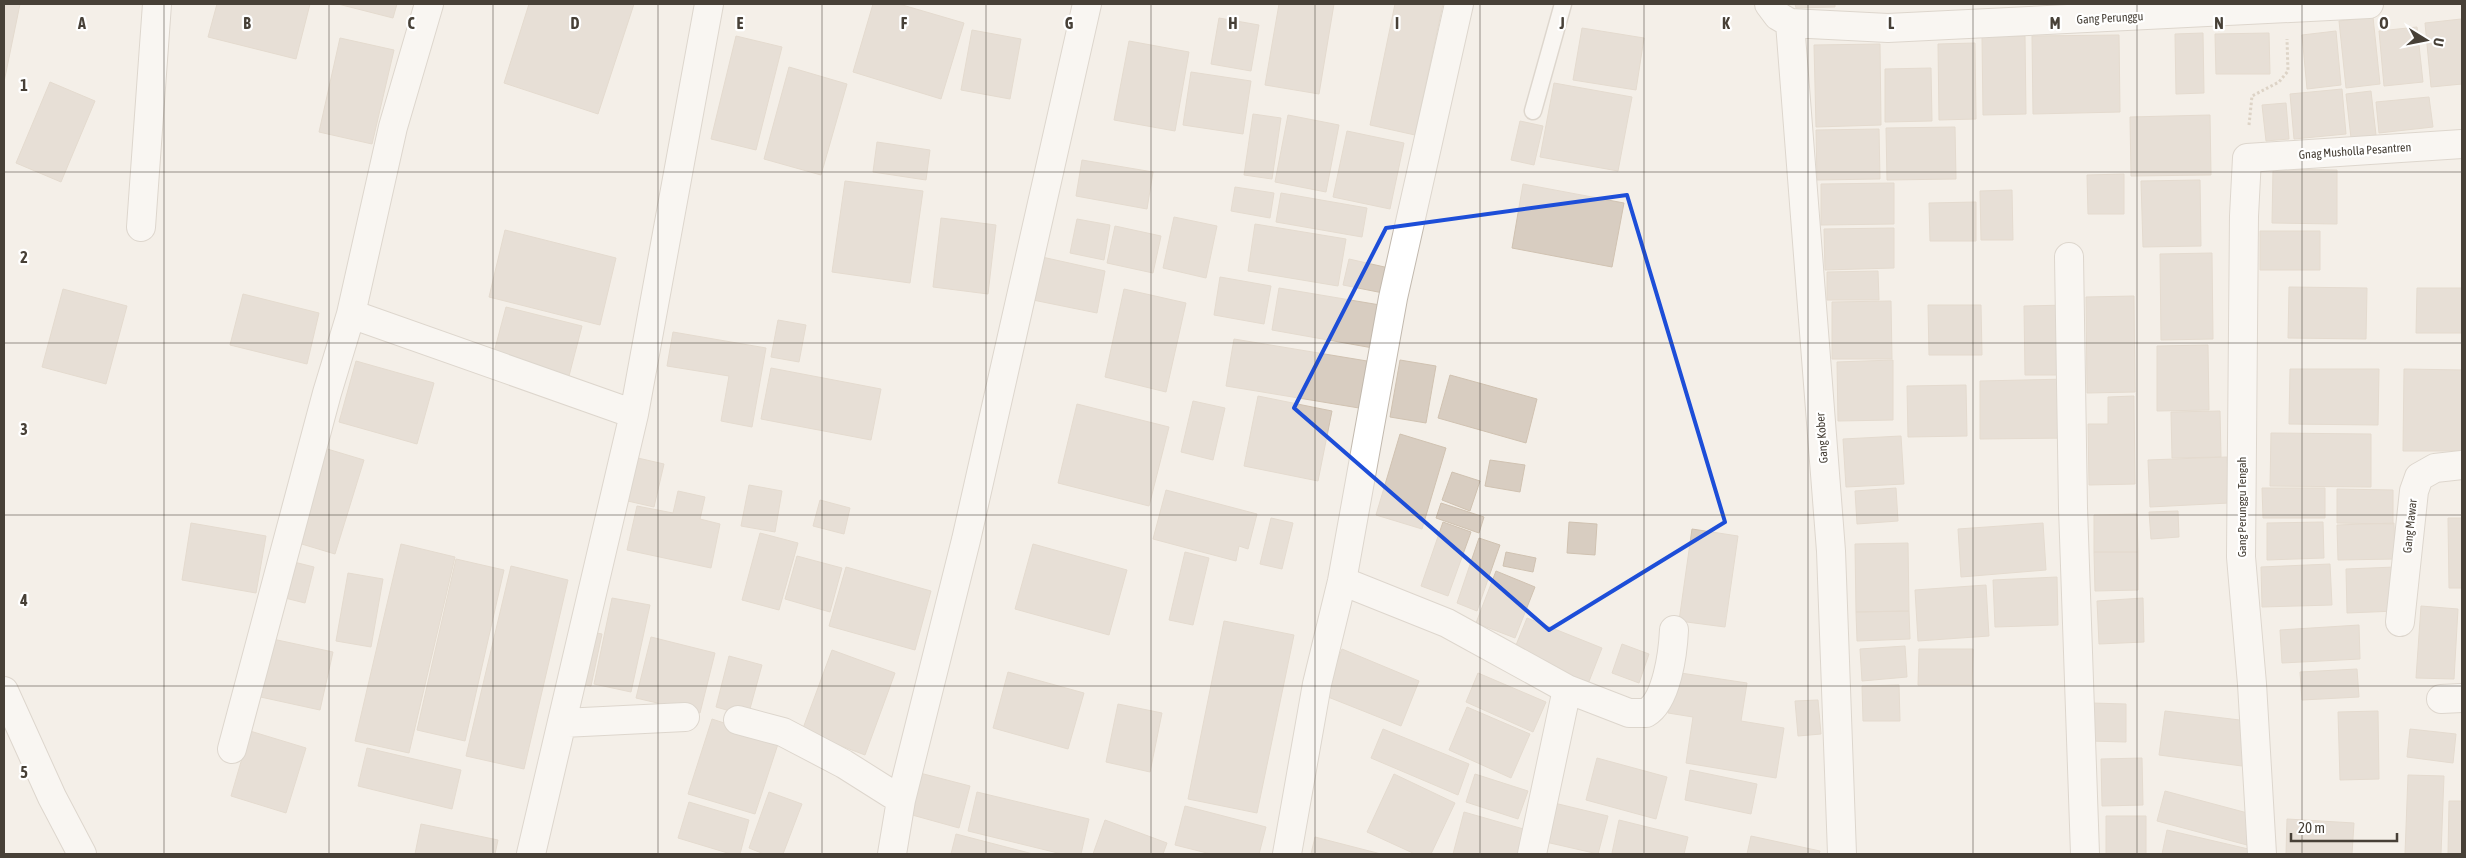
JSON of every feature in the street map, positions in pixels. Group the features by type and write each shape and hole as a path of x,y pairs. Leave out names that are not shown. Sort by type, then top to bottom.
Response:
{"street":[{"path":"141,227 158,4"},
{"path":"232,749 327,393 351,314 393,127 428,4"},
{"path":"531,854 634,414 709,4"},
{"path":"892,854 901,800 966,540 1087,4"},
{"path":"1287,854 1317,684 1342,581 1392,298 1459,4"},
{"path":"1748,4 1761,6 1767,4 1778,16 1790,23"},
{"name":"Gang Perunggu","path":"1790,23 1888,28 2369,4"},
{"name":"Gang Kober","path":"1790,23 1831,552 1842,854"},
{"name":"Gnag Musholla Pesantren","path":"2247,158 2462,144"},
{"name":"Gang Perunggu Tengah","path":"2247,158 2244,216 2241,557 2252,684 2262,854"},
{"path":"2069,257 2073,508 2085,854"},
{"path":"351,314 634,414"},
{"name":"Gang Mawar","path":"2400,622 2414,491 2419,477 2435,468 2462,465"},
{"path":"1342,581 1447,623 1566,689 1629,713 1646,713 1657,702 1672,659 1674,630"},
{"path":"1532,854 1566,689"},
{"path":"4,691 52,797 82,854"},
{"path":"563,723 685,717"},
{"path":"738,720 783,732 844,764 901,800"}],"lane":[{"path":"1533,111 1563,4"}],"path":[{"path":"2247,158 2252,96 2278,82 2288,71 2286,9"}],"highlighted area":[{"path":"1627,195 1725,522 1549,630 1294,408 1386,228"}],"building":[{"path":"4,4 20,4 4,82"},
{"path":"217,4 310,4 296,59 208,37"},
{"path":"338,4 397,4 393,18"},
{"path":"529,4 634,4 598,114 504,83"},
{"path":"873,4 899,4 964,23 941,99 853,72"},
{"path":"1279,4 1334,4 1319,94 1265,85"},
{"path":"1395,4 1443,4 1415,135 1370,125"},
{"path":"1795,4 1835,4 1835,7 1796,8"},
{"path":"2373,17 2380,84 2346,88 2339,21"},
{"path":"1219,18 1259,25 1251,71 1211,64"},
{"path":"2461,19 2462,84 2431,87 2425,23"},
{"path":"2417,27 2423,82 2384,86 2379,31"},
{"path":"1582,28 1644,38 1636,90 1573,80"},
{"path":"972,30 1021,39 1010,99 961,90"},
{"path":"2336,31 2341,85 2307,89 2302,35"},
{"path":"2203,33 2204,93 2176,94 2175,34"},
{"path":"2269,33 2270,74 2216,74 2215,34"},
{"path":"2119,35 2120,112 2033,114 2032,36"},
{"path":"736,36 782,47 756,150 711,139"},
{"path":"2025,36 2026,114 1983,115 1982,37"},
{"path":"340,38 394,50 372,144 319,132"},
{"path":"1129,41 1189,52 1175,131 1114,120"},
{"path":"1975,43 1976,119 1939,120 1938,44"},
{"path":"1880,44 1881,125 1816,127 1814,45"},
{"path":"789,67 847,84 821,175 764,159"},
{"path":"1931,68 1932,121 1885,122 1885,69"},
{"path":"1191,72 1251,81 1243,134 1183,125"},
{"path":"50,82 95,101 61,182 16,163"},
{"path":"1554,83 1632,97 1618,171 1540,157"},
{"path":"2342,89 2346,134 2294,139 2290,94"},
{"path":"2371,91 2376,135 2351,138 2346,94"},
{"path":"2429,97 2433,127 2379,133 2376,102"},
{"path":"2286,103 2289,139 2266,141 2262,105"},
{"path":"1253,114 1281,118 1272,179 1244,175"},
{"path":"1288,115 1339,125 1326,192 1275,182"},
{"path":"2210,115 2211,175 2131,176 2130,117"},
{"path":"1520,121 1543,126 1534,165 1511,160"},
{"path":"1955,127 1956,179 1887,180 1886,128"},
{"path":"1879,129 1880,179 1817,180 1816,130"},
{"path":"1347,131 1404,143 1390,209 1333,197"},
{"path":"877,142 930,150 926,180 873,172"},
{"path":"1082,160 1153,172 1147,209 1076,196"},
{"path":"2273,169 2337,170 2337,224 2272,223"},
{"path":"2124,174 2124,214 2088,214 2087,175"},
{"path":"2200,180 2201,246 2143,247 2141,181"},
{"path":"845,181 923,191 910,283 832,272"},
{"path":"1894,183 1894,224 1821,225 1821,184"},
{"path":"1523,184 1624,203 1612,267 1512,248"},
{"path":"1235,187 1274,193 1270,218 1231,211"},
{"path":"2012,190 2013,240 1981,240 1980,191"},
{"path":"1281,193 1367,208 1362,237 1276,222"},
{"path":"1976,202 1976,241 1930,241 1929,203"},
{"path":"1174,217 1217,226 1206,278 1163,268"},
{"path":"941,218 996,225 988,294 933,287"},
{"path":"1077,219 1110,225 1104,260 1070,253"},
{"path":"1255,224 1346,239 1338,286 1248,271"},
{"path":"1115,226 1161,236 1153,273 1107,263"},
{"path":"1894,228 1894,268 1825,270 1824,229"},
{"path":"505,230 616,258 600,325 489,297"},
{"path":"2260,231 2320,231 2320,270 2260,270"},
{"path":"2212,253 2213,339 2161,340 2160,254"},
{"path":"1042,257 1105,271 1097,313 1033,300"},
{"path":"1349,259 1389,268 1383,293 1343,285"},
{"path":"1878,271 1879,300 1827,300 1827,272"},
{"path":"1220,277 1271,286 1264,324 1214,315"},
{"path":"2289,287 2367,288 2366,339 2288,338"},
{"path":"1279,288 1380,305 1373,348 1272,330"},
{"path":"2417,288 2462,288 2462,333 2416,333"},
{"path":"63,289 127,306 106,384 42,367"},
{"path":"1124,289 1186,303 1166,392 1105,377"},
{"path":"243,294 319,313 307,364 230,345"},
{"path":"2134,296 2135,392 2087,393 2086,297"},
{"path":"1891,301 1892,359 1832,359 1832,302"},
{"path":"1928,305 1981,305 1982,355 1929,355"},
{"path":"2068,305 2069,375 2025,375 2024,306"},
{"path":"506,307 582,326 569,376 493,356"},
{"path":"778,320 806,325 799,362 771,357"},
{"path":"673,332 766,348 752,427 721,421 729,376 667,366"},
{"path":"1234,339 1367,361 1359,408 1226,386"},
{"path":"2208,345 2209,410 2157,411 2157,346"},
{"path":"1400,360 1436,366 1426,423 1390,417"},
{"path":"1893,360 1893,420 1838,421 1837,362"},
{"path":"356,361 434,383 417,444 339,422"},
{"path":"771,368 881,389 871,440 761,419"},
{"path":"2290,369 2379,369 2378,425 2289,424"},
{"path":"2404,369 2462,370 2462,451 2403,451"},
{"path":"1450,375 1537,399 1526,443 1438,418"},
{"path":"2068,379 2069,438 1980,439 1980,381"},
{"path":"1966,385 1967,436 1908,437 1907,386"},
{"path":"1258,396 1332,411 1318,481 1244,466"},
{"path":"2134,396 2135,484 2089,485 2088,424 2108,424 2108,397"},
{"path":"1193,401 1225,408 1213,460 1181,452"},
{"path":"1077,404 1169,427 1149,506 1058,483"},
{"path":"2220,411 2221,457 2172,458 2171,412"},
{"path":"2271,433 2371,434 2371,487 2270,486"},
{"path":"1400,434 1446,448 1422,529 1376,515"},
{"path":"1901,436 1904,484 1846,487 1843,439"},
{"path":"324,448 364,460 335,554 295,542"},
{"path":"629,456 664,464 654,507 619,499"},
{"path":"2227,457 2229,503 2150,507 2148,460"},
{"path":"1490,460 1525,465 1520,492 1485,486"},
{"path":"1452,472 1480,481 1470,511 1442,500"},
{"path":"749,485 782,491 775,532 741,526"},
{"path":"1896,488 1898,521 1857,524 1855,491"},
{"path":"2262,488 2325,488 2325,518 2263,518"},
{"path":"2337,489 2393,490 2393,524 2337,523"},
{"path":"1166,490 1257,514 1248,549 1239,546 1236,561 1153,539"},
{"path":"678,491 705,497 700,519 720,524 711,568 627,550 637,506 673,513"},
{"path":"820,500 850,508 844,534 813,526"},
{"path":"1441,503 1484,517 1479,533 1436,518"},
{"path":"2178,511 2179,537 2151,539 2149,512"},
{"path":"2137,514 2138,552 2094,552 2094,515"},
{"path":"1271,518 1293,523 1282,569 1260,564"},
{"path":"2448,518 2462,518 2462,588 2449,588"},
{"path":"1443,522 1471,532 1448,596 1421,586"},
{"path":"1569,522 1597,524 1595,555 1567,553"},
{"path":"2323,522 2324,558 2267,560 2267,523"},
{"path":"191,523 266,536 256,593 182,580"},
{"path":"2043,523 2046,570 1961,577 1958,529"},
{"path":"2394,523 2395,559 2338,560 2337,525"},
{"path":"1692,529 1738,536 1725,627 1679,621"},
{"path":"760,533 798,543 779,610 742,600"},
{"path":"1479,538 1500,545 1477,611 1457,603"},
{"path":"1908,543 1909,611 1856,612 1855,544"},
{"path":"401,544 455,557 409,753 355,741"},
{"path":"1033,544 1127,570 1109,635 1015,609"},
{"path":"1185,552 1209,558 1193,625 1169,620"},
{"path":"1506,552 1536,558 1533,572 1503,566"},
{"path":"2094,552 2138,552 2138,590 2095,591"},
{"path":"797,556 842,568 830,612 785,599"},
{"path":"456,559 504,570 465,741 417,730"},
{"path":"286,560 314,567 305,603 277,596"},
{"path":"2330,564 2332,605 2262,607 2261,567"},
{"path":"511,566 568,580 524,769 466,756"},
{"path":"846,567 931,591 915,650 829,626"},
{"path":"2395,567 2396,611 2347,613 2346,569"},
{"path":"1496,571 1535,587 1515,638 1476,623"},
{"path":"348,573 383,579 371,647 336,641"},
{"path":"2057,577 2058,625 1995,627 1993,580"},
{"path":"1986,585 1989,636 1918,641 1915,590"},
{"path":"612,598 650,605 631,692 594,684"},
{"path":"2143,598 2144,642 2099,644 2097,601"},
{"path":"2421,606 2458,609 2454,679 2416,678"},
{"path":"1909,611 1910,639 1857,641 1856,612"},
{"path":"1527,618 1602,648 1588,684 1512,655"},
{"path":"1224,621 1294,635 1257,813 1188,799"},
{"path":"2359,625 2360,659 2282,663 2280,630"},
{"path":"587,631 602,634 591,686 576,683"},
{"path":"651,637 715,653 700,713 636,698"},
{"path":"268,638 333,652 320,710 256,696"},
{"path":"1622,644 1649,654 1639,683 1612,673"},
{"path":"1905,646 1907,677 1862,681 1860,649"},
{"path":"1342,649 1419,681 1401,726 1323,695"},
{"path":"1919,649 1973,649 1972,685 1918,685"},
{"path":"832,650 895,673 865,755 802,731"},
{"path":"729,656 762,665 748,716 716,707"},
{"path":"2357,669 2359,697 2302,700 2300,672"},
{"path":"1008,672 1084,693 1068,749 993,728"},
{"path":"1674,672 1747,683 1741,721 1784,728 1776,778 1686,763 1693,717 1668,713"},
{"path":"1478,673 1546,702 1533,732 1466,702"},
{"path":"1899,685 1900,721 1863,721 1862,686"},
{"path":"1818,700 1821,734 1798,736 1795,701"},
{"path":"2091,703 2126,704 2126,742 2090,741"},
{"path":"1118,704 1162,713 1150,772 1106,762"},
{"path":"1467,707 1530,734 1511,778 1449,750"},
{"path":"2165,711 2248,721 2242,766 2159,755"},
{"path":"2378,711 2379,779 2340,780 2338,712"},
{"path":"712,719 779,741 755,814 688,794"},
{"path":"1383,729 1469,764 1458,795 1371,758"},
{"path":"2410,729 2456,734 2453,763 2407,757"},
{"path":"250,731 306,748 286,813 231,796"},
{"path":"367,748 461,770 452,809 358,786"},
{"path":"1597,758 1667,777 1656,819 1586,800"},
{"path":"2142,758 2143,805 2102,806 2101,759"},
{"path":"1690,770 1757,784 1751,814 1685,800"},
{"path":"916,772 970,786 959,828 905,813"},
{"path":"1394,774 1455,803 1431,854 1415,854 1367,832"},
{"path":"1475,774 1528,791 1518,819 1466,802"},
{"path":"2408,775 2444,776 2441,854 2405,854"},
{"path":"2165,791 2255,815 2247,845 2157,821"},
{"path":"769,792 802,804 783,854 764,854 749,848"},
{"path":"977,792 1089,819 1081,854 1062,854 968,831"},
{"path":"1546,801 1608,816 1598,854 1537,840"},
{"path":"2449,801 2462,801 2462,854 2448,854"},
{"path":"689,802 749,820 740,854 731,854 678,838"},
{"path":"1185,806 1266,827 1259,854 1211,854 1175,845"},
{"path":"1464,812 1527,830 1520,854 1453,854"},
{"path":"2106,816 2146,816 2146,854 2106,854"},
{"path":"2287,819 2354,823 2352,854 2286,854"},
{"path":"1105,820 1167,843 1163,854 1093,854"},
{"path":"1619,820 1688,837 1684,854 1612,853"},
{"path":"421,824 498,840 495,854 415,854"},
{"path":"2167,830 2257,851 2256,854 2162,854"},
{"path":"956,834 1033,854 951,854"},
{"path":"1751,836 1820,851 1819,854 1747,854"},
{"path":"1315,837 1381,854 1311,854"}]}
